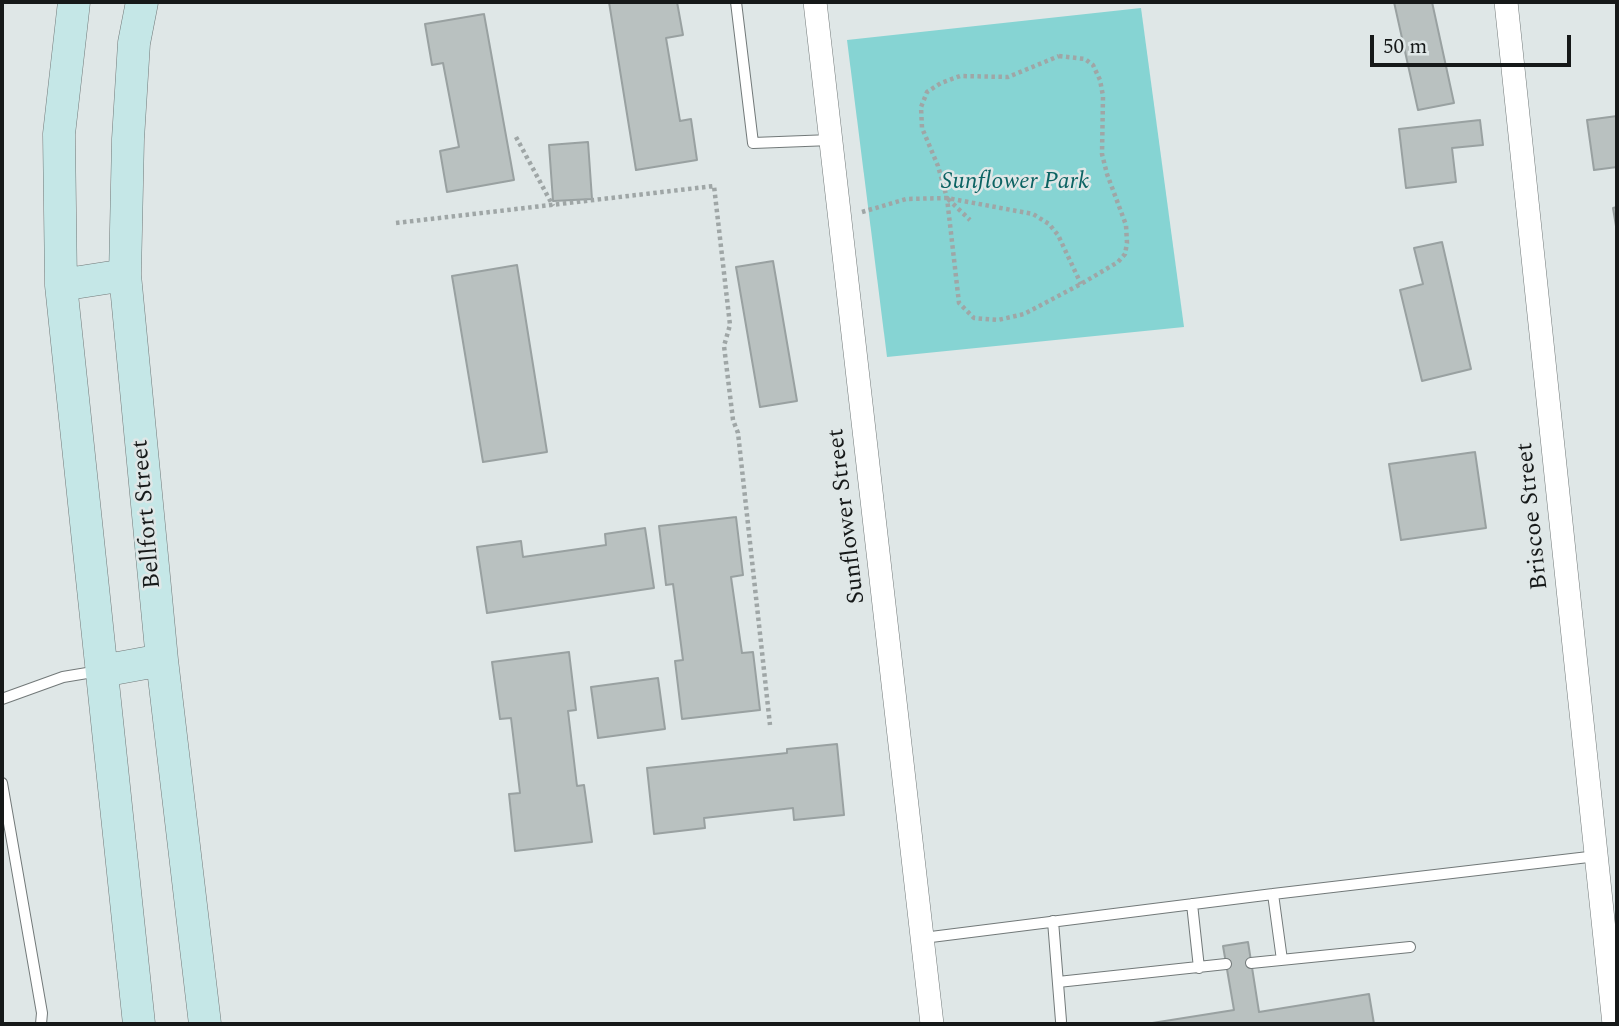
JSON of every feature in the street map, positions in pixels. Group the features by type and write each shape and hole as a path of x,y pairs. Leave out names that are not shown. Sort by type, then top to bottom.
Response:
{"main road":[{"path":"74,2 60,134 61,285 139,1024"},
{"name":"Bellfort Street","path":"142,2 134,43 128,139 125,275 162,660 205,1024"},
{"path":"61,285 125,275"},
{"path":"102,671 162,660"}],"street":[{"name":"Sunflower Street","path":"816,2 932,1024"},
{"name":"Briscoe Street","path":"1507,2 1614,1024"}],"lane":[{"path":"736,2 753,143 832,140"},
{"path":"2,699 64,677 102,671"},
{"path":"2,783 42,1013 41,1024"},
{"path":"923,938 1597,856"},
{"path":"1273,894 1282,960"},
{"path":"1192,904 1199,968"},
{"path":"1052,921 1061,1021"},
{"path":"1251,963 1410,947"},
{"path":"1058,982 1226,964"}],"path":[{"path":"1059,56 1085,59 1093,65 1103,96 1102,153 1126,225 1125,254 1118,262 1024,314 998,320 974,318 959,303 947,198 938,166 922,128 921,107 928,92 941,83 960,76 1008,77 1059,56"},
{"path":"516,138 553,206"},
{"path":"396,223 714,186 730,325 724,346 737,433 770,725"},
{"path":"947,198 970,220"},
{"path":"841,218 906,199 947,198 1033,214 1049,224 1058,235 1081,284"}],"green space":[{"name":"Sunflower Park","path":"1141,8 1184,327 887,357 847,40"}],"building":[{"path":"609,2 677,2 683,35 666,38 680,121 691,119 697,160 636,170"},
{"path":"1394,2 1432,2 1454,103 1418,110"},
{"path":"484,14 514,180 447,192 440,151 459,147 443,63 432,65 425,24"},
{"path":"1617,116 1617,167 1594,170 1587,120"},
{"path":"1480,120 1483,145 1452,148 1456,182 1406,188 1399,129"},
{"path":"588,142 592,199 553,201 549,145"},
{"path":"1617,207 1617,232 1613,208"},
{"path":"1442,242 1471,369 1422,381 1400,290 1423,284 1414,248"},
{"path":"773,261 797,401 760,407 736,267"},
{"path":"517,265 547,452 483,462 452,276"},
{"path":"1475,452 1486,528 1401,540 1389,464"},
{"path":"736,517 743,575 731,577 742,653 753,652 760,710 682,719 675,661 683,660 673,584 666,585 659,526"},
{"path":"645,528 654,588 487,613 477,547 521,541 523,557 606,545 605,534"},
{"path":"569,652 576,710 568,711 577,786 584,785 592,842 515,851 509,794 520,793 511,718 500,719 492,662"},
{"path":"658,678 665,729 598,738 591,687"},
{"path":"837,744 844,815 794,820 793,808 704,818 705,828 654,834 647,768 787,753 787,749"},
{"path":"1248,942 1259,1012 1369,994 1374,1024 1146,1024 1234,1010 1223,946"}]}
